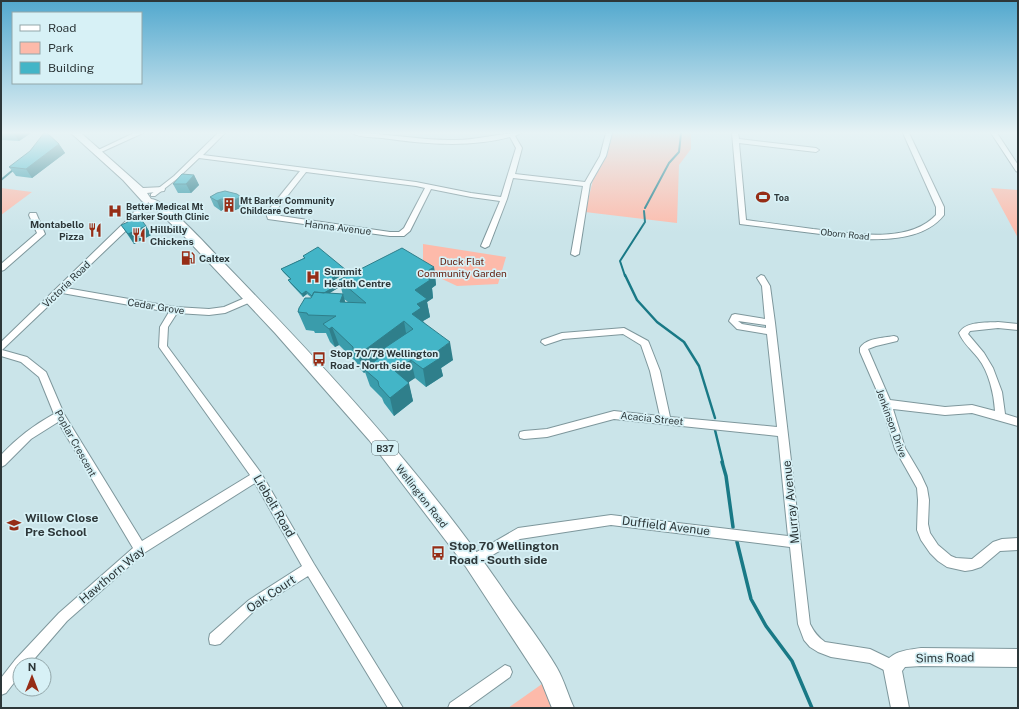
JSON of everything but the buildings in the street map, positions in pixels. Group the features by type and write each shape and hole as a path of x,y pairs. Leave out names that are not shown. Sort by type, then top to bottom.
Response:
{"main road":[{"name":"Wellington Road","path":"113,166 141,192 154,200 250,299 375,435 472,561 550,676 563,708"}],"street":[{"name":"Victoria Road","path":"1,347 188,166"},
{"path":"274,166 416,184 429,188 504,200"},
{"path":"485,246 504,200 514,166"},
{"path":"574,254 587,184 596,166"},
{"name":"Oborn Road","path":"739,166 744,222 875,238 910,232 933,223 940,215 940,208 921,166"},
{"name":"Hanna Avenue","path":"304,170 270,212 270,216 275,219 390,234 402,234 429,188"},
{"path":"511,176 587,184"},
{"path":"1,268 42,234 33,215"},
{"name":"Murray Avenue","path":"761,278 766,286 804,624 807,634 816,644 825,650 870,656 892,667"},
{"name":"Cedar Grove","path":"60,290 176,310 209,312 225,310 250,299"},
{"name":"Liebelt Road","path":"176,310 167,318 162,330 163,347 258,476 310,568 396,708"},
{"path":"1000,416 1000,404 989,368 963,333 970,328 998,325 1016,327"},
{"path":"545,342 562,336 624,331 644,343 655,371 666,419"},
{"name":"Jenkinson Drive","path":"894,340 877,342 864,348 864,352 887,404 900,448 922,488 924,501 921,523 922,529 932,546 953,563 965,565 974,564 981,561 998,545 1018,544"},
{"name":"Poplar Crescent","path":"1,353 24,359 43,375 60,416 140,549"},
{"path":"887,404 945,411 972,410 1000,416 1018,422"},
{"name":"Acacia Street","path":"524,435 547,433 614,415 666,419 783,432"},
{"path":"1,462 28,435 37,428 60,416"},
{"name":"Hawthorn Way","path":"27,657 63,617 140,549 258,476"},
{"name":"Duffield Avenue","path":"472,561 518,534 612,520 795,542"},
{"name":"Oak Court","path":"215,639 253,604 310,568"},
{"name":"Sims Road","path":"892,667 902,659 916,658 1018,658"},
{"path":"892,667 900,708"},
{"path":"455,708 506,672"},
{"name":"Hawthorn Way","path":"1,688 12,675"}],"green space":[{"path":"601,166 679,166 677,223 585,212 593,180"},
{"path":"1,188 32,192 1,215"},
{"path":"991,188 1018,190 1018,238"},
{"name":"Duck Flat Community Garden","path":"423,244 506,257 498,284 457,286 423,270"},
{"path":"542,684 552,708 508,708"}],"waterway":[{"path":"645,208 667,166"},
{"path":"1,180 13,170"},
{"path":"625,276 620,261 645,222 644,211"},
{"path":"625,275 637,300 657,322 684,342 699,366 715,418"},
{"path":"715,430 723,463"},
{"path":"722,462 726,476 733,527"},
{"path":"737,542 751,599 766,626 792,661 812,708"}],"place":[{"name":"Toa","path":"763,197"},
{"name":"Mt Barker Community Childcare Centre","path":"229,205"},
{"name":"Better Medical Mt Barker South Clinic","path":"115,211"},
{"name":"Montabello Pizza","path":"95,230"},
{"name":"Hillbilly Chickens","path":"139,235"},
{"name":"Caltex","path":"188,258"},
{"name":"Summit Health Centre","path":"313,277"},
{"name":"Stop 70/78 Wellington Road - North side","path":"319,359"},
{"name":"Willow Close Pre School","path":"14,525"},
{"name":"Stop 70 Wellington Road - South side","path":"438,553"}]}
